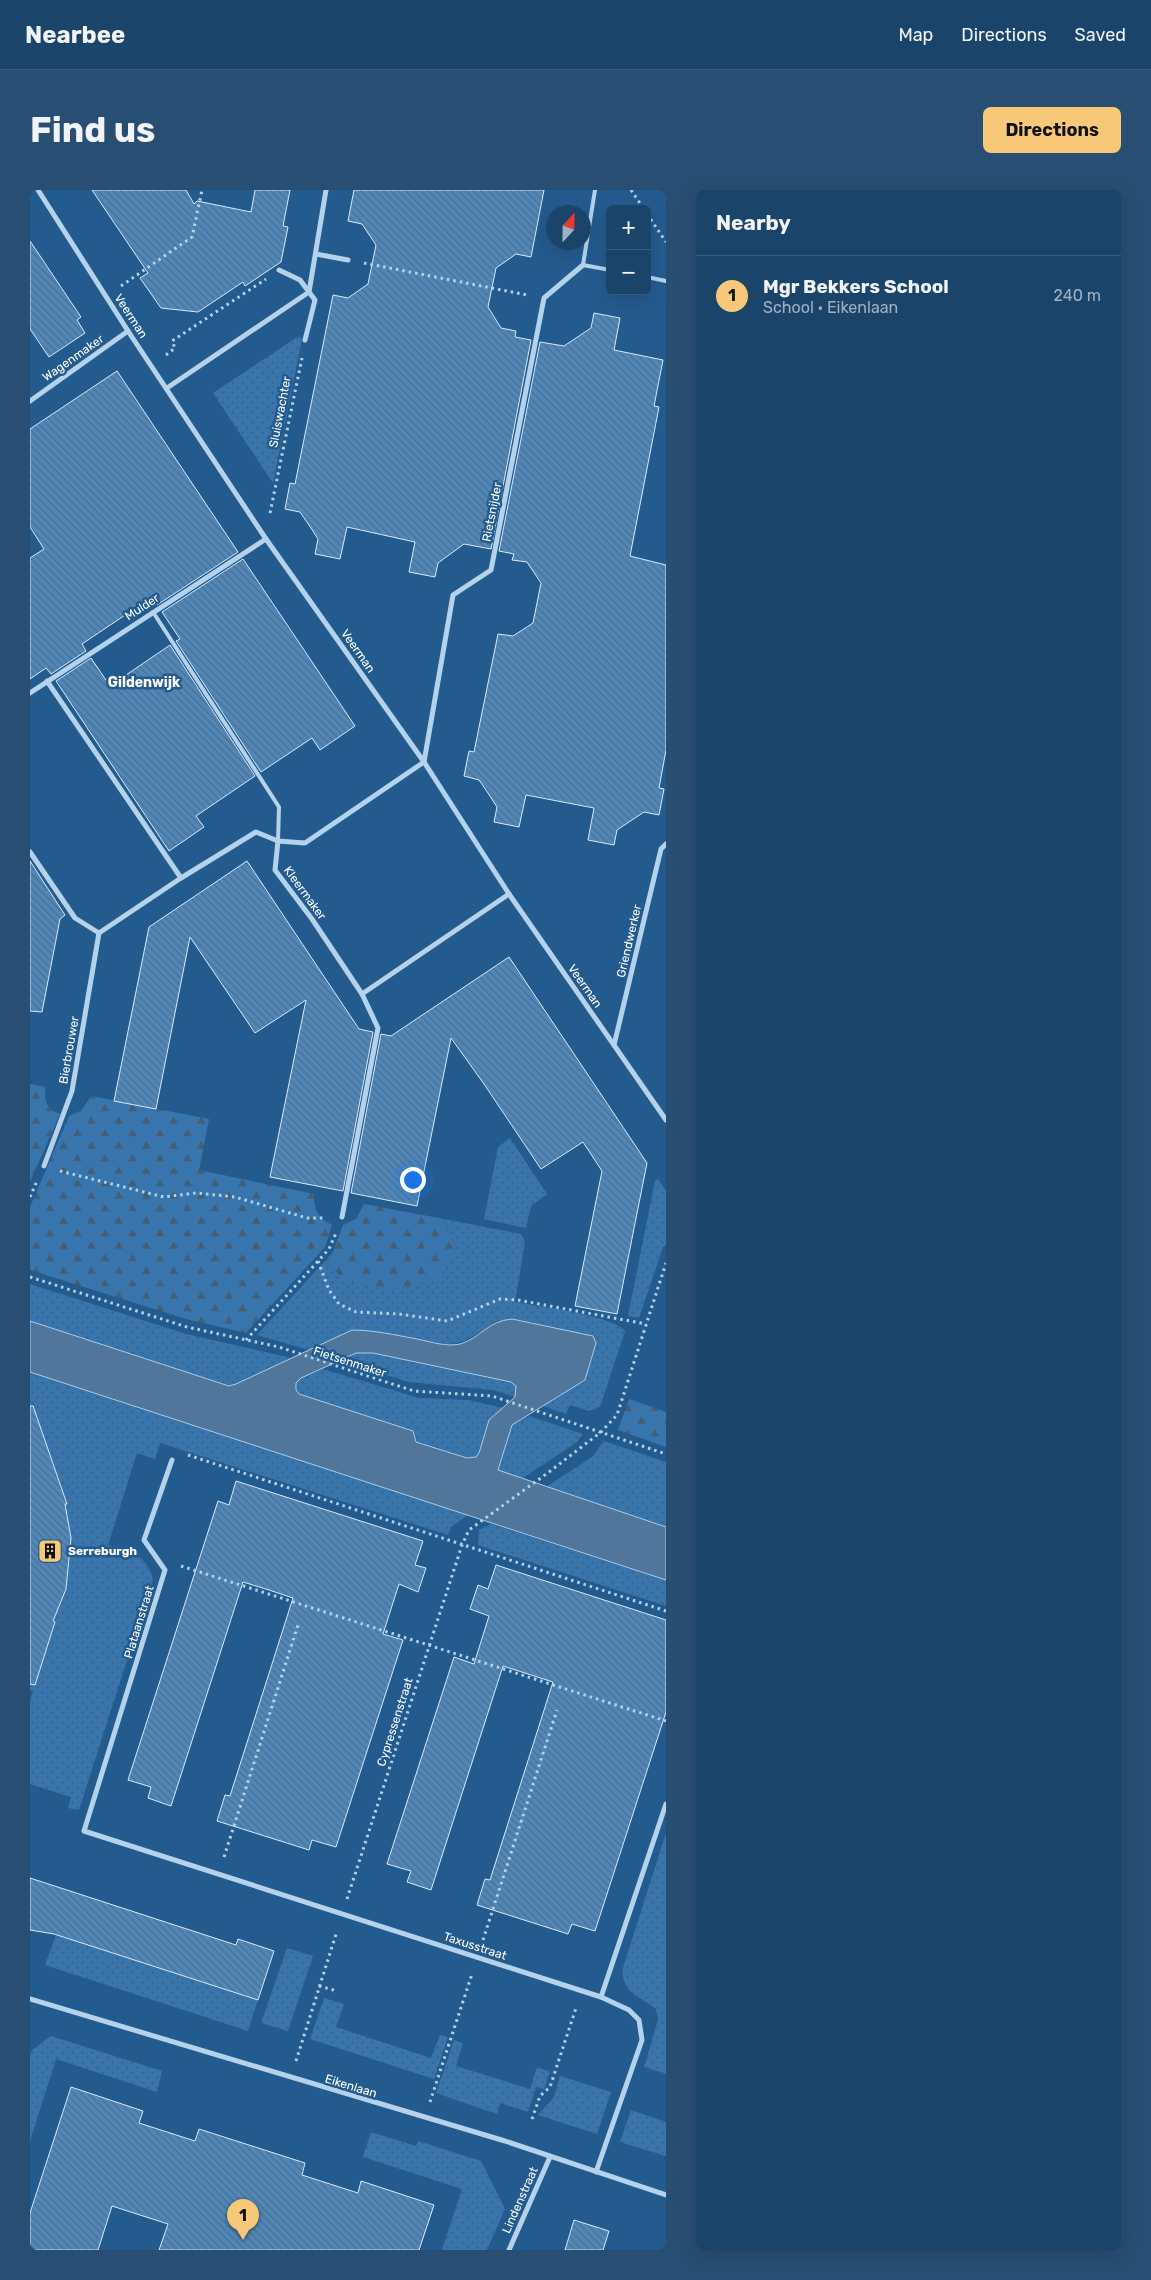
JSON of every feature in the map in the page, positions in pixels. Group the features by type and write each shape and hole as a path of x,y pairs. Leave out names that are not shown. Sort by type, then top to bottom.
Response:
{"street":[{"name":"Veerman","path":"38,190 128,331 266,539 424,762 509,894 666,1120"},
{"path":"167,388 309,292 326,190"},
{"path":"316,254 348,260"},
{"path":"544,298 583,265"},
{"path":"279,270 300,280 315,300 305,340"},
{"path":"300,280 312,271"},
{"name":"Rietsnijder","path":"424,762 453,595 491,570 544,298"},
{"name":"Wagenmaker","path":"30,401 128,331"},
{"name":"Mulder","path":"30,693 266,539"},
{"path":"47,682 181,878"},
{"path":"30,852 75,918 99,933 181,878 256,832 278,841 306,843 424,762"},
{"name":"Kleermaker","path":"278,841 275,870 312,919 362,994 378,1028 342,1218"},
{"name":"Griendwerker","path":"614,1045 660,849 666,844"},
{"path":"362,994 509,894"},
{"name":"Bierbrouwer","path":"44,1166 72,1091 99,933"},
{"path":"165,1570 144,1540 172,1460"},
{"name":"Plataanstraat","path":"165,1570 84,1830 342,1914"},
{"path":"601,1997 666,1804"},
{"name":"Taxusstraat","path":"342,1914 601,1997 629,2010 640,2020 642,2040 596,2172"},
{"name":"Eikenlaan","path":"30,1999 505,2141 666,2195"},
{"name":"Lindenstraat","path":"509,2250 550,2157"}],"lane":[{"path":"595,190 583,265 606,269"},
{"path":"651,278 666,281"},
{"path":"153,612 279,807 278,841"}],"path":[{"path":"106,296 192,237 202,190"},
{"path":"631,190 641,205"},
{"path":"651,220 666,242"},
{"path":"348,260 544,298"},
{"path":"151,366 175,348 172,341 279,270"},
{"name":"Sluiswachter","path":"266,539 305,340"},
{"path":"44,1166 164,1197 196,1193 235,1197 307,1218 342,1218 329,1249 246,1340"},
{"path":"318,1262 329,1290 339,1304 356,1312 399,1314 447,1321 500,1299 518,1300 646,1324"},
{"path":"601,1432 617,1415 666,1263"},
{"name":"Fietsenmaker","path":"30,1277 187,1327 279,1347 414,1392 492,1396 666,1454"},
{"name":"Cypressenstraat","path":"290,2078 462,1545 470,1530 601,1432"},
{"path":"172,1460 182,1454 666,1611"},
{"path":"165,1570 184,1566 666,1722"},
{"path":"218,1874 298,1624"},
{"path":"425,2118 557,1710"},
{"path":"319,1986 336,1991"},
{"path":"532,2119 540,2096 550,2087 581,1991"}],"green space":[{"path":"299,336 302,339 273,483 213,393"},
{"path":"30,1084 46,1087 45,1096 47,1104 52,1110 60,1114 30,1182"},
{"path":"91,1096 209,1119 199,1170 314,1194 314,1204 317,1212 323,1220 332,1225 325,1247 246,1333 186,1319 30,1270 30,1207 69,1116 82,1110"},
{"path":"510,1138 547,1194 531,1206 526,1228 484,1219 498,1147"},
{"path":"658,1179 666,1191 666,1245 663,1247 639,1318 628,1316 655,1181"},
{"path":"364,1204 444,1219 456,1251 439,1278 407,1286 379,1288 352,1280 338,1272 325,1261 333,1252 343,1225 356,1219"},
{"path":"444,1219 521,1234 525,1242 515,1302 591,1316 618,1326 625,1331 600,1407 589,1411 570,1405 566,1414 543,1406 585,1380 499,1320 461,1342 445,1344 352,1330 309,1350 257,1335 325,1261 340,1275 456,1251"},
{"path":"30,1284 186,1334 292,1358 229,1386 30,1321"},
{"path":"356,1353 373,1353 511,1382 516,1386 515,1397 493,1390 408,1382 340,1360"},
{"path":"323,1369 419,1398 468,1400 504,1408 493,1418 476,1458 468,1458 416,1442 298,1393 296,1383 301,1378"},
{"path":"30,1372 468,1515 451,1527 448,1535 160,1443 155,1459 137,1453 108,1545 142,1559 153,1579 79,1810 68,1808 71,1797 30,1784 30,1701 33,1691 30,1690 30,1681 44,1658 55,1622 50,1620 66,1589 71,1538 61,1504 67,1502 50,1454 44,1455 30,1421"},
{"path":"629,1399 666,1412 666,1447 618,1430"},
{"path":"529,1416 583,1434 577,1442 523,1478 497,1470 512,1425"},
{"path":"604,1441 666,1462 666,1527 546,1487 592,1457"},
{"path":"491,1524 666,1580 666,1606 478,1545 479,1530"},
{"path":"666,1833 666,2074 644,2067 658,2020 656,2009 626,1986 622,1971"},
{"path":"56,1935 258,2000 248,2031 45,1965"},
{"path":"287,1948 313,1956 288,2031 261,2023"},
{"path":"324,1998 344,2004 336,2027 431,2058 440,2035 448,2037 434,2079 310,2039"},
{"path":"51,2036 162,2071 157,2092 56,2059 30,2141 30,2056 32,2050"},
{"path":"454,2040 463,2043 456,2066 530,2089 537,2067 550,2072 544,2089 536,2087 528,2112 500,2103 497,2114 436,2093"},
{"path":"560,2076 611,2092 597,2134 538,2115 554,2097"},
{"path":"631,2110 666,2122 666,2156 620,2142"},
{"path":"371,2132 416,2146 418,2141 481,2161 505,2209 487,2250 442,2250 462,2189 363,2157"}],"shaded area":[{"path":"512,1319 593,1336 596,1343 585,1380 512,1425 498,1470 666,1527 666,1580 30,1372 30,1321 229,1386 352,1330 455,1345 473,1338 490,1326 503,1320","holes":["356,1353 373,1353 511,1382 516,1386 515,1397 489,1420 479,1453 476,1457 467,1458 416,1442 413,1431 299,1394 296,1390 296,1383 301,1378"]}],"building":[{"path":"92,190 186,190 194,204 197,201 251,212 255,190 290,190 283,226 288,227 281,262 245,286 243,282 198,312 161,308 140,278 148,273"},
{"path":"354,190 544,190 531,257 516,254 496,268 488,307 501,328 516,331 515,337 531,340 491,549 464,544 438,563 435,577 409,572 415,542 347,527 340,559 315,554 318,539 309,525 300,512 285,509 290,483 295,484 333,295 348,298 368,284 376,245 362,224 348,221"},
{"path":"30,241 81,317 77,320 85,333 49,357 30,329"},
{"path":"594,313 620,318 614,350 663,360 654,406 659,407 630,556 666,565 666,750 659,788 664,789 659,815 644,812 617,830 614,845 588,840 594,808 526,795 519,827 494,822 497,807 488,793 479,780 464,776 469,751 474,752 498,634 513,636 533,623 541,583 527,562 512,560 514,554 499,551 540,342 564,346 591,328"},
{"path":"117,371 238,552 157,605 152,597 82,644 86,651 51,674 46,668 30,679 30,558 44,549 30,527 30,429"},
{"path":"243,559 355,726 320,750 312,738 261,772 176,641 180,639 162,612"},
{"path":"170,645 255,776 196,816 204,827 169,851 56,681 91,658 110,686"},
{"path":"30,861 65,915 60,919 42,1012 30,1011"},
{"path":"247,861 359,1029 373,1032 343,1191 270,1177 306,1000 255,1033 190,937 156,1109 114,1101 149,927"},
{"path":"509,957 647,1163 617,1314 575,1306 602,1171 583,1142 541,1169 451,1038 417,1206 351,1193 381,1034 391,1036"},
{"name":"Serreburgh","path":"30,1406 33,1406 67,1504 65,1504 71,1538 66,1589 53,1621 55,1622 35,1685 30,1684"},
{"path":"236,1481 423,1541 415,1565 426,1568 418,1592 399,1584 383,1634 403,1640 336,1847 312,1840 309,1850 217,1821 225,1795 230,1796 293,1598 269,1590 243,1582 171,1806 148,1798 151,1787 128,1780 218,1501 229,1505"},
{"path":"496,1565 666,1620 666,1712 595,1931 572,1924 568,1934 477,1905 485,1879 490,1880 553,1682 503,1666 431,1890 407,1882 411,1871 387,1864 454,1657 474,1664 489,1616 470,1609 478,1585 488,1589"},
{"path":"30,1878 236,1945 238,1939 274,1951 258,2000 54,1934 30,1930"},
{"path":"71,2087 143,2111 139,2123 195,2141 199,2129 305,2163 302,2175 358,2193 361,2181 434,2205 419,2250 159,2250 168,2224 112,2206 98,2250 30,2250 30,2213"},
{"path":"574,2220 609,2231 603,2250 565,2250"}],"place":[{"name":"Serreburgh","path":"50,1551"},
{"name":"Mgr Bekkers School","path":"243,2240"}],"district":[{"name":"Gildenwijk","path":"144,682"}]}
